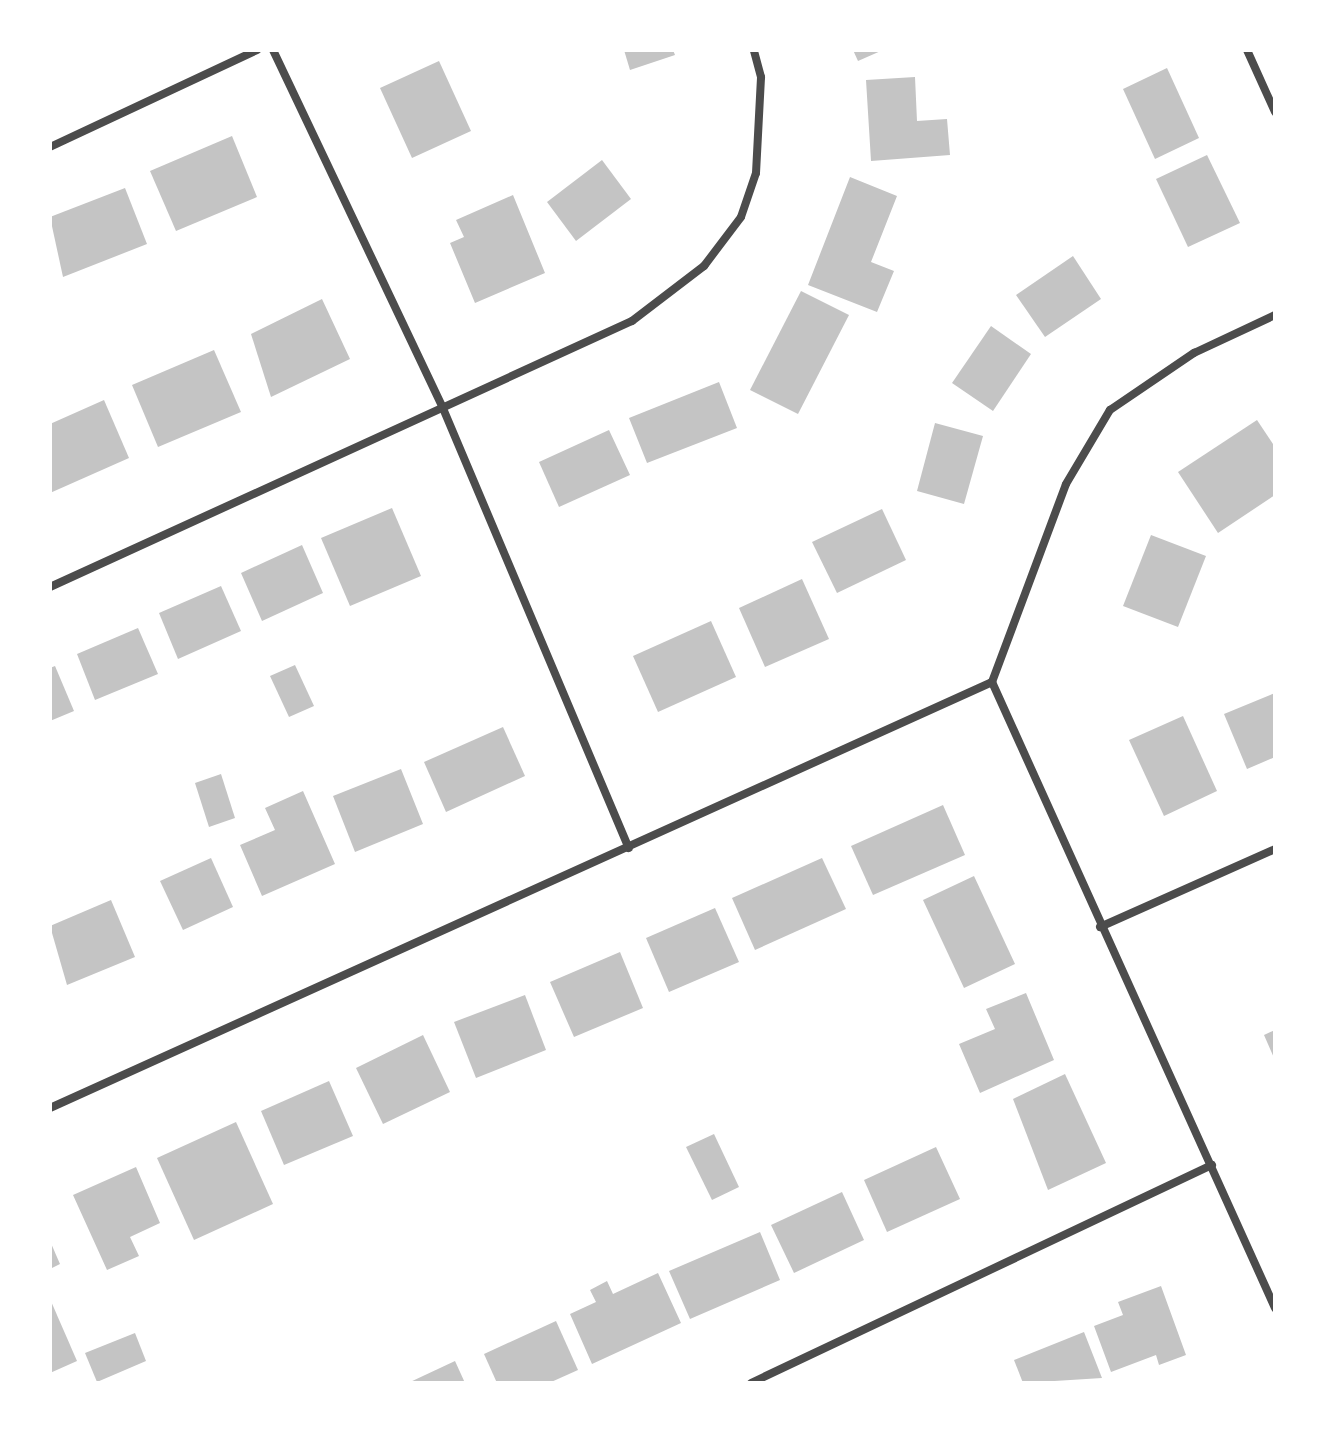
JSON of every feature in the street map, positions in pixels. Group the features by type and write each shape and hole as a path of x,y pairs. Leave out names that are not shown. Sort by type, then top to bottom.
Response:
{"street":[{"path":"50,147 257,50"},
{"path":"273,50 442,406 629,848"},
{"path":"50,587 632,321 704,266 741,217 756,173 761,77 754,50"},
{"path":"1247,50 1275,112"},
{"path":"1275,315 1194,353 1110,410 1066,484 992,682 1100,927 1212,1165 1275,1308"},
{"path":"50,1108 992,682"},
{"path":"1100,927 1275,849"},
{"path":"751,1383 1212,1165"}],"building":[{"path":"624,50 673,50 675,55 630,70"},
{"path":"853,50 883,50 858,61"},
{"path":"439,61 471,131 412,158 380,88"},
{"path":"1167,68 1199,138 1155,159 1123,89"},
{"path":"915,77 917,121 947,119 950,155 871,161 866,80"},
{"path":"232,136 257,197 176,231 150,171"},
{"path":"1207,155 1240,223 1188,247 1156,179"},
{"path":"602,160 631,199 576,241 547,202"},
{"path":"850,177 897,196 871,262 894,271 877,312 808,285"},
{"path":"125,188 147,244 63,277 50,217"},
{"path":"513,195 545,273 475,303 450,243 464,237 456,220"},
{"path":"1073,256 1101,299 1045,337 1016,295"},
{"path":"801,291 849,315 798,414 750,390"},
{"path":"322,299 350,359 271,397 251,334"},
{"path":"991,326 1031,354 993,411 952,383"},
{"path":"214,350 241,412 158,447 132,385"},
{"path":"719,382 737,428 647,463 629,418"},
{"path":"104,400 129,458 50,493 50,424"},
{"path":"1257,420 1275,447 1275,495 1218,533 1178,472"},
{"path":"935,423 983,436 964,504 917,491"},
{"path":"609,430 630,475 559,507 539,462"},
{"path":"392,508 421,576 350,606 321,538"},
{"path":"882,509 906,560 837,593 812,542"},
{"path":"1151,535 1206,556 1178,627 1123,606"},
{"path":"302,545 323,593 262,621 241,573"},
{"path":"802,579 829,639 765,667 739,608"},
{"path":"221,586 241,631 178,659 159,613"},
{"path":"711,621 736,677 658,712 633,656"},
{"path":"138,628 158,674 95,700 77,654"},
{"path":"295,665 314,706 289,717 270,676"},
{"path":"55,666 74,711 50,721 50,668"},
{"path":"1275,693 1275,757 1247,769 1224,714"},
{"path":"1183,716 1217,791 1164,816 1129,740"},
{"path":"503,727 525,776 446,812 424,762"},
{"path":"401,769 423,824 355,852 333,796"},
{"path":"221,774 235,818 209,827 195,783"},
{"path":"303,791 335,864 262,896 240,845 275,830 265,808"},
{"path":"943,805 965,855 873,895 851,846"},
{"path":"211,858 233,907 183,930 160,881"},
{"path":"822,858 846,909 755,950 732,898"},
{"path":"974,876 1015,964 964,988 923,900"},
{"path":"111,900 135,957 67,985 50,926"},
{"path":"715,908 739,962 669,992 646,938"},
{"path":"620,952 643,1008 574,1037 550,982"},
{"path":"1026,993 1054,1060 980,1093 959,1044 995,1029 986,1009"},
{"path":"525,995 546,1050 476,1078 454,1022"},
{"path":"1275,1030 1275,1060 1264,1035"},
{"path":"423,1035 450,1092 383,1124 356,1068"},
{"path":"1065,1074 1106,1163 1048,1190 1013,1099"},
{"path":"329,1081 353,1136 284,1165 261,1111"},
{"path":"236,1122 273,1204 194,1240 157,1158"},
{"path":"714,1134 739,1187 712,1200 686,1147"},
{"path":"936,1147 960,1199 887,1232 864,1180"},
{"path":"136,1167 160,1223 130,1237 139,1256 107,1270 73,1195"},
{"path":"842,1192 864,1240 794,1273 771,1225"},
{"path":"760,1232 780,1280 690,1319 669,1271"},
{"path":"50,1241 60,1264 50,1269"},
{"path":"658,1273 681,1323 592,1364 570,1314 596,1302 590,1290 607,1281 613,1294"},
{"path":"1161,1286 1186,1355 1159,1365 1156,1355 1111,1372 1094,1326 1123,1315 1118,1302"},
{"path":"50,1299 77,1361 50,1373"},
{"path":"556,1321 578,1370 549,1383 497,1383 484,1354"},
{"path":"1084,1332 1102,1378 1023,1383 1014,1360"},
{"path":"135,1333 146,1361 97,1382 85,1353"},
{"path":"455,1361 465,1383 408,1383"}]}
